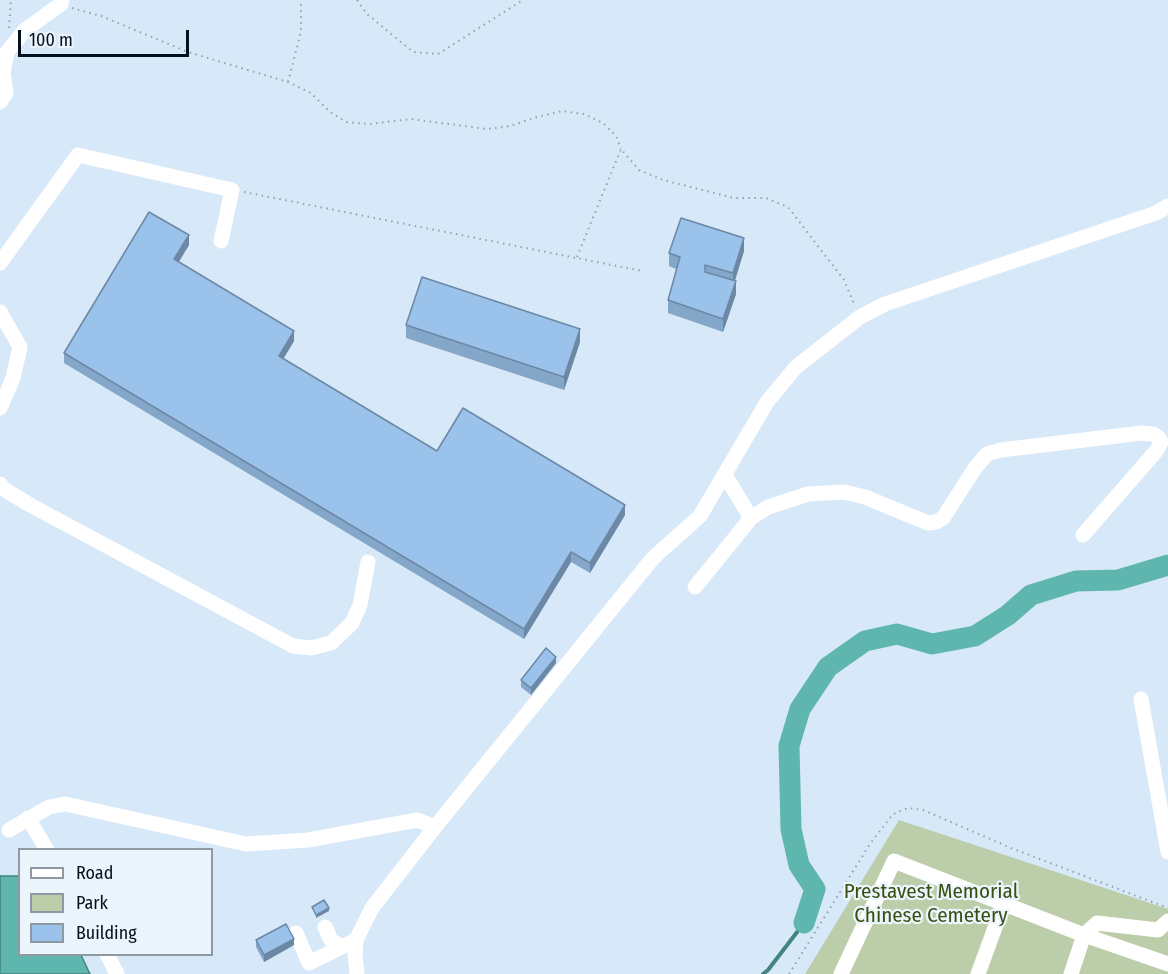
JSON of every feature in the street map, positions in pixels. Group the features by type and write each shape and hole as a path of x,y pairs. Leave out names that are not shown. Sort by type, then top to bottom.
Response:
{"street":[{"path":"0,102 6,93 3,73 7,52 25,30 62,2"},
{"path":"0,263 78,155 232,190 221,241"},
{"path":"296,933 309,963 349,944 372,908 435,827 653,558 700,516 767,402 796,367 860,317 885,304 1156,213 1168,206"},
{"path":"0,312 20,347 13,378 0,408"},
{"path":"695,587 751,518 768,507 808,494 844,492 865,496 928,523 936,522 943,518 975,468 987,454 1001,450 1142,433 1153,434 1159,438 1161,442 1157,450 1083,535"},
{"path":"725,475 751,518"},
{"path":"0,484 5,490 32,506 293,646 311,648 330,643 352,623 360,605 368,562"},
{"path":"1141,699 1165,818 1168,852"},
{"path":"9,830 49,807 65,804 246,844 308,840 417,820 435,827"},
{"path":"28,818 46,848"},
{"path":"841,974 894,861 1084,935 1168,964"},
{"path":"978,974 1004,903"},
{"path":"1071,974 1084,935 1097,923 1158,930 1168,921"},
{"path":"325,927 331,940 349,944 355,954 357,974"},
{"path":"108,956 117,974"}],"path":[{"path":"9,30 11,0"},
{"path":"288,82 301,32 301,0"},
{"path":"357,0 367,14 413,51 438,54 523,0"},
{"path":"62,2 188,52 288,82 311,93 329,111 346,122 369,124 411,118 487,129 510,126 562,111 584,114 603,123 616,136 621,149 639,170 663,180 734,198 766,198 788,207 844,280 860,317"},
{"path":"577,257 621,149"},
{"path":"232,190 642,271"}],"green space":[{"name":"Prestavest Memorial Chinese Cemetery","path":"899,820 1168,909 1168,974 805,974"}],"shaded area":[{"path":"0,876 18,876 18,956 81,956 90,974 0,974"}],"building":[{"path":"149,212 189,235 174,259 294,331 279,356 437,451 463,408 625,505 590,563 571,552 524,629 64,353"},
{"path":"681,218 744,238 733,273 705,265 705,272 736,281 723,319 668,300 680,257 669,253"},
{"path":"422,277 580,329 564,377 406,325"},
{"path":"546,648 556,657 531,688 521,680"},
{"path":"324,900 329,908 316,915 312,907"},
{"path":"286,924 294,939 264,955 256,940"}],"waterway":[{"path":"804,923 815,889 799,865 791,829 789,746 800,709 828,667 865,641 897,634 932,644 975,636 1008,615 1031,595 1076,581 1118,580 1168,565"},
{"path":"763,974 804,923"}]}
